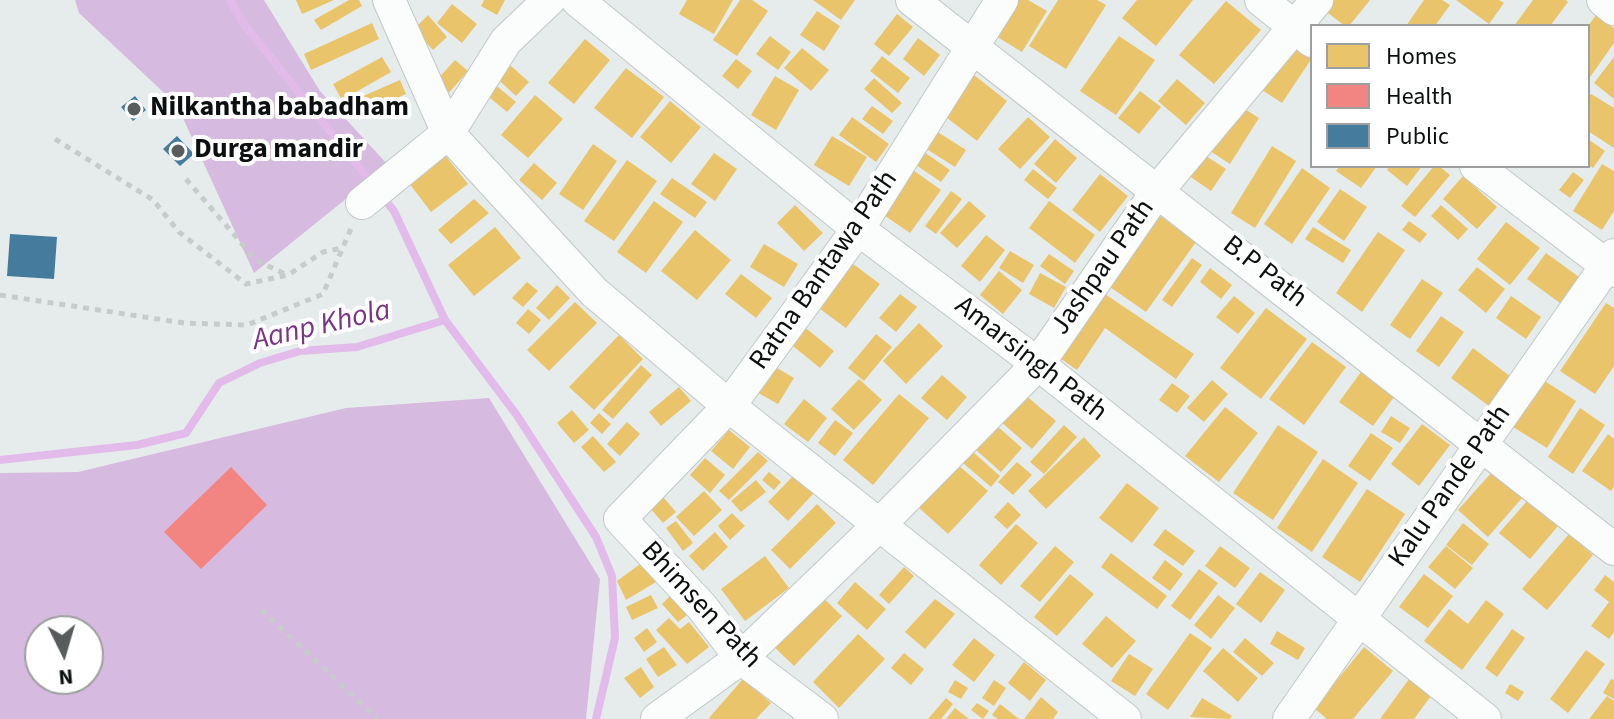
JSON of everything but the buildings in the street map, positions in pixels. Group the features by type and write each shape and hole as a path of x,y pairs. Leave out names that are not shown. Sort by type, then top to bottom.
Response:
{"street":[{"path":"389,0 448,133 594,292 729,406 1125,719"},
{"path":"362,203 448,133 506,41 549,0"},
{"name":"Amarsingh Path","path":"577,0 858,229 1038,364 1485,719"},
{"name":"B.P Path","path":"912,0 1614,549"},
{"name":"Ratna Bantawa Path","path":"620,519 729,406 858,229 1002,0"},
{"path":"1261,0 1303,34"},
{"name":"Jashpau Path","path":"657,719 741,658 879,525 1038,364 1158,190 1303,34 1317,0"},
{"path":"1603,0 1614,9"},
{"path":"1479,168 1612,264"},
{"name":"Kalu Pande Path","path":"1289,719 1612,264"},
{"name":"Bhimsen Path","path":"620,519 702,607 741,658 822,719"}],"path":[{"path":"55,139 153,200 179,232 246,284 288,275 323,252 343,248"},
{"path":"186,179 256,260 288,275"},
{"path":"0,295 184,323 247,325 323,294 362,203"},
{"path":"261,610 378,719"}],"shaded area":[{"path":"75,0 264,0 320,91 388,165 254,273 177,105 79,13"},
{"path":"489,398 600,579 586,719 0,719 0,473 78,472 346,408"}],"waterway":[{"path":"230,0 243,23 374,186"},
{"path":"382,196 394,211 445,320 516,414 596,537 612,576 615,638 596,719"},
{"name":"Aanp Khola","path":"0,460 137,445 186,433 219,383 260,363 300,351 357,347 445,320"}],"place":[{"name":"Nilkantha babadham","path":"134,109"},
{"name":"Durga mandir","path":"178,151"}]}
